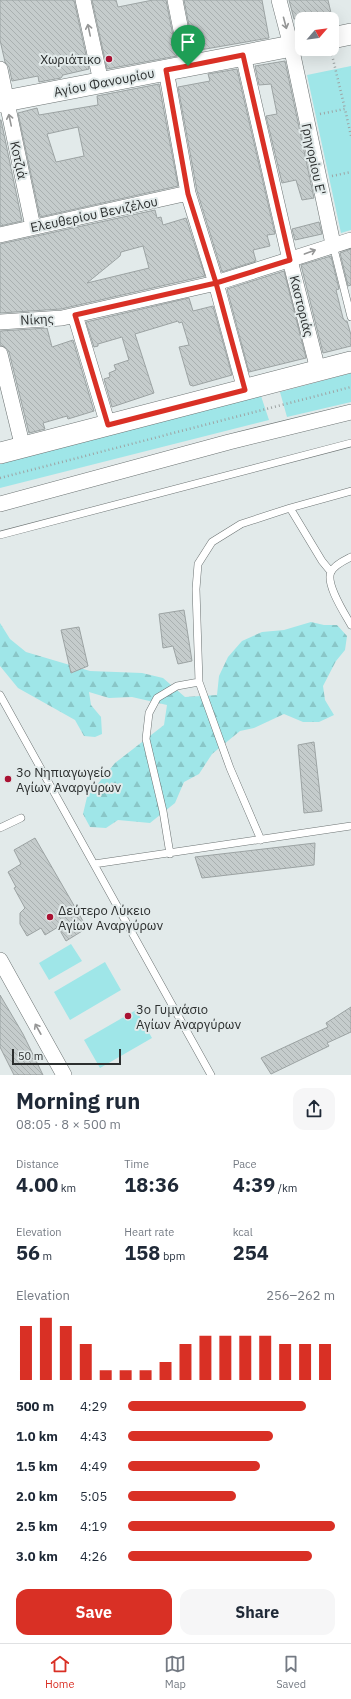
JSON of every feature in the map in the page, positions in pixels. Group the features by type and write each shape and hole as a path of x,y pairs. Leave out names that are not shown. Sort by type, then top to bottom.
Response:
{"street":[{"path":"83,0 101,82"},
{"path":"175,0 188,66"},
{"name":"Γρηγορίου Ε'","path":"280,0 295,40"},
{"path":"339,37 351,34"},
{"name":"Αγίου Φανουρίου","path":"3,101 295,45"},
{"name":"Καστοριάς","path":"243,55 290,260 318,370"},
{"name":"Γρηγορίου Ε'","path":"298,56 306,117 333,244"},
{"name":"Κοτζιά","path":"0,69 3,101 34,227"},
{"path":"166,70 188,194 216,283 245,390"},
{"name":"Ελευθερίου Βενιζέλου","path":"0,235 188,194"},
{"name":"Νίκης","path":"0,322 62,318 216,283 290,260 333,244 351,240"},
{"path":"75,315 108,425"},
{"path":"0,354 6,400 23,448"},
{"path":"0,453 351,362"},
{"path":"0,504 229,442 351,412"},
{"path":"0,960 64,1075"}],"lane":[{"name":"Γρηγορίου Ε'","path":"333,244 351,318"},
{"path":"0,535 351,443"},
{"path":"261,840 230,768 199,682 196,590 198,564 212,542 241,524 290,508 351,491"},
{"path":"290,508 322,561 331,572"},
{"path":"351,557 341,562 331,572 330,582 351,625"},
{"path":"170,854 163,811 146,739 149,713 156,698 177,686 199,682"},
{"path":"0,695 211,1075"},
{"path":"0,828 21,818"},
{"path":"94,864 170,854 351,826"}],"path":[{"path":"333,56 351,136"},
{"path":"306,117 345,109"},
{"path":"0,478 351,387"}],"green space":[{"path":"351,66 351,230 341,233 307,75"},
{"path":"351,373 351,402 287,417 280,392"},
{"path":"261,396 269,420 0,488 0,462"},
{"path":"311,622 324,625 337,625 347,636 345,650 336,661 323,686 325,700 334,715 319,722 303,722 284,714 254,728 240,731 212,754 199,774 184,782 175,803 150,823 118,820 106,828 90,827 83,814 87,797 115,763 164,725 167,705 132,697 109,698 89,692 91,705 101,717 102,734 95,737 84,736 75,720 18,688 0,666 0,623 10,639 26,652 90,671 142,673 163,678 185,697 217,695 219,676 228,657 242,641 262,632 284,630"},
{"path":"71,944 82,961 49,980 39,963"},
{"path":"105,962 121,990 70,1020 54,992"},
{"path":"136,1010 152,1038 100,1068 84,1040"}],"building":[{"path":"0,0 74,0 89,69 63,75 61,78 39,82 38,76 12,81 9,67 5,62 0,40"},
{"path":"92,0 116,0 118,7 153,0 166,0 177,56 107,69"},
{"path":"184,0 262,0 269,38 194,51"},
{"path":"289,0 328,0 331,12 295,12 294,19"},
{"path":"285,61 314,198 302,200 296,180 282,183 266,116 277,114 271,84 259,85 255,66"},
{"path":"237,69 275,234 267,235 270,246 253,250 256,261 222,272 197,191 178,87 210,81 208,74"},
{"path":"159,84 178,186 40,217 18,113 37,108 39,115 98,105 97,96","holes":["78,127 84,156 56,162 47,134"]},
{"path":"0,120 22,221 0,226"},
{"path":"155,210 157,218 161,217 163,225 186,218 205,276 61,309 0,313 0,244","holes":["143,246 149,268 87,283 120,256 121,252"]},
{"path":"319,222 322,234 295,240 292,229"},
{"path":"351,249 351,285 348,286 340,253"},
{"path":"331,256 339,289 336,290 343,318 347,321 351,335 351,346 323,353 301,265"},
{"path":"284,271 306,358 249,372 227,289"},
{"path":"189,298 193,311 213,306 232,375 193,386 190,385 179,347 189,345 182,322 179,323 178,321 135,334 154,393 112,407 104,379 110,377 109,373 116,370 114,365 129,360 122,337 98,344 98,346 94,347 86,322"},
{"path":"47,328 52,347 73,340 94,411 68,419 67,416 43,423 45,429 29,433 9,352 6,348 0,345 0,331"},
{"path":"184,610 192,661 178,664 173,646 163,648 159,614"},
{"path":"79,627 88,666 71,673 61,630"},
{"path":"314,742 322,811 304,813 298,745"},
{"path":"35,838 87,928 66,941 58,927 45,935 41,928 27,936 20,924 20,913 25,908 14,888 16,887 8,872 21,864 14,850"},
{"path":"315,843 314,865 202,878 195,857"},
{"path":"0,995 23,1034 43,1075 14,1075 0,1047"},
{"path":"351,1007 351,1032 327,1043 329,1046 271,1074 261,1058 328,1027 326,1023"}],"place":[{"name":"Χωριάτικο","path":"109,59"},
{"name":"3ο Νηπιαγωγείο Αγίων Αναργύρων","path":"8,779"},
{"name":"Δεύτερο Λύκειο Αγίων Αναργύρων","path":"50,917"},
{"name":"3ο Γυμνάσιο Αγίων Αναργύρων","path":"128,1016"}],"route":[{"path":"188,66 166,70 188,194 216,283 245,390 108,425 75,315 216,283 290,260 243,55 188,66"}]}
